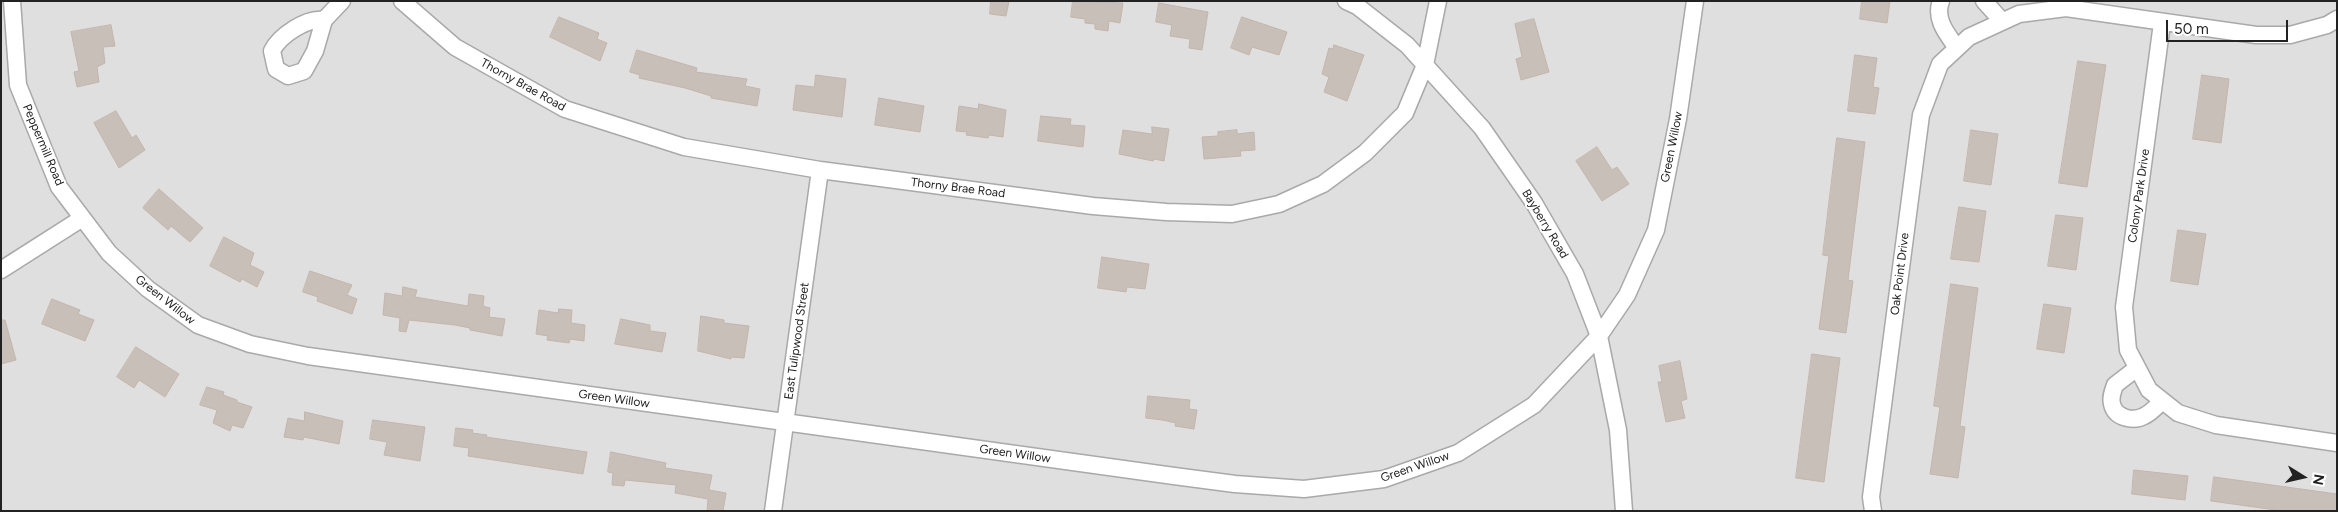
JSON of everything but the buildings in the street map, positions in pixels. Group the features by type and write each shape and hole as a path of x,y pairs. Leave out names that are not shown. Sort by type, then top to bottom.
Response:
{"street":[{"name":"Peppermill Road","path":"12,1 18,85 59,186 81,219"},
{"path":"324,20 342,1"},
{"name":"Thorny Brae Road","path":"402,1 456,47 565,109 684,147 820,170 1094,206 1166,212 1232,214 1279,204 1323,184 1365,153 1405,113 1425,65 1438,1"},
{"name":"Bayberry Road","path":"1346,1 1357,6 1407,45 1482,128 1534,203 1575,274 1599,336 1618,430 1624,511"},
{"name":"Green Willow","path":"81,219 109,253 154,293 198,325 250,344 308,356 1235,484 1304,489 1384,480 1458,453 1534,405 1599,336 1627,294 1656,230 1678,119 1695,1"},
{"path":"1941,1 1938,7 1941,25 1956,48"},
{"path":"1984,1 2002,21"},
{"name":"Oak Point Drive","path":"1872,511 1871,497 1921,115 1940,64 1969,37 2002,21 2019,14 2066,8 2256,35 2290,35 2327,25 2337,19"},
{"name":"Colony Park Drive","path":"2162,23 2124,307 2128,350 2148,390 2178,413 2216,425 2336,439"},
{"name":"East Tulipwood Street","path":"773,511 820,170"},
{"path":"1,270 81,219"},
{"path":"2137,368 2115,385 2112,404 2116,411 2122,416 2138,418 2145,416 2162,401"}],"shaded area":[{"path":"1,1 2337,1 2337,511 1,511"}]}
